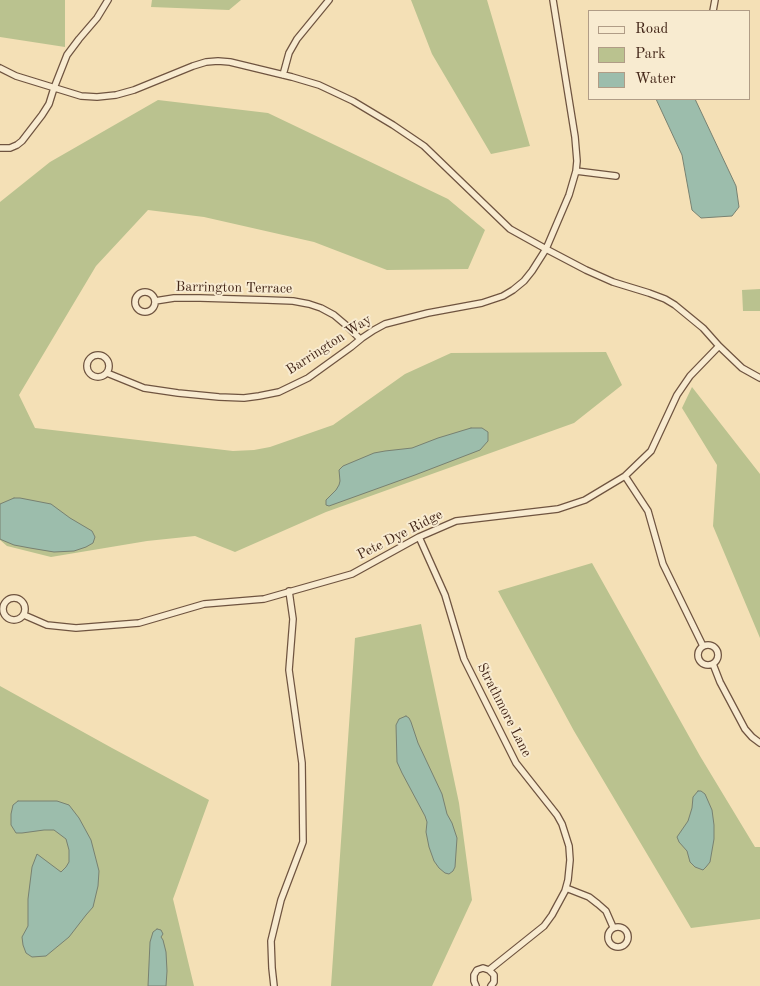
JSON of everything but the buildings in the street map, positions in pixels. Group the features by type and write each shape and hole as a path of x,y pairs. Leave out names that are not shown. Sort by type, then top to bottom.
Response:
{"street":[{"path":"0,148 10,148 17,145 42,115 49,104 67,55 108,0"},
{"path":"283,75 289,53 297,39 329,0"},
{"name":"Barrington Way","path":"107,372 144,388 169,392 244,398 279,392 308,378 351,348 360,339 385,324 482,303 503,296 524,281 546,250 569,195 576,170 575,138 553,0"},
{"path":"0,68 16,76 80,96 97,97 116,95 134,90 194,66 218,61 230,62 320,85 353,100 424,146 510,228 546,250 586,270 613,282 664,299 675,305 704,328 718,346 742,368 760,378"},
{"path":"576,170 616,176"},
{"name":"Barrington Terrace","path":"155,301 174,298 200,298 267,300 310,304 334,315 360,339"},
{"name":"Pete Dye Ridge","path":"24,615 47,625 76,628 139,623 204,604 264,598 352,574 419,537 456,521 558,509 585,500 625,476 652,451 677,395 690,376 718,346"},
{"path":"625,476 648,511 663,564 704,646"},
{"name":"Strathmore Lane","path":"419,537 447,600 464,659 516,763 562,824 570,860 566,888 558,906 544,926 489,970 483,968 475,972 473,978 476,986"},
{"path":"274,986 271,942 281,900 304,842 302,763 289,670 293,619 289,591"},
{"path":"704,646 713,646 717,650 718,660 713,664 703,664 699,658 699,651 704,646"},
{"path":"713,664 720,682 745,729 760,743"},
{"path":"566,888 589,896 606,911 614,927"},
{"path":"489,970 494,978 491,986"}],"green space":[{"path":"0,0 65,0 65,47 0,37"},
{"path":"152,0 241,0 229,10 151,7"},
{"path":"411,0 487,0 530,146 491,154 432,54"},
{"path":"158,100 268,113 448,199 485,230 468,269 387,270 314,242 204,217 148,210 96,266 19,395 35,428 233,451 254,450 270,447 333,425 405,374 451,353 606,352 622,385 574,423 326,512 235,552 195,536 147,541 51,557 7,546 0,540 0,202 50,162"},
{"path":"760,289 760,311 743,311 742,290"},
{"path":"692,387 760,474 760,638 713,526 717,465 682,408"},
{"path":"592,563 700,756 755,847 760,847 760,919 691,928 574,731 498,591"},
{"path":"421,624 459,803 472,900 432,986 331,986 355,638"},
{"path":"0,686 209,800 173,899 194,986 0,986"}],"water":[{"path":"656,100 695,100 736,186 739,207 732,216 701,218 692,210 682,155"},
{"path":"471,428 482,428 488,432 488,441 480,450 329,506 326,505 326,500 339,485 339,470 343,466 374,453 412,448"},
{"path":"14,498 51,504 92,531 95,537 93,543 74,551 54,552 14,545 0,539 0,504"},
{"path":"406,716 411,722 418,743 442,794 447,814 457,838 455,867 449,874 439,868 434,861 426,832 427,822 425,816 397,762 396,725 399,719"},
{"path":"698,791 705,794 712,810 714,825 714,839 710,862 703,870 695,867 690,862 687,851 677,837 688,821 693,797"},
{"path":"18,801 57,801 69,805 79,818 91,840 99,871 93,907 69,937 46,956 32,957 26,953 23,945 22,937 28,926 28,899 32,867 37,854 61,872 69,862 69,850 66,839 54,830 16,833 11,825 11,814 13,805"},
{"path":"157,929 161,930 163,934 161,937 166,952 166,986 148,986 150,942 153,932"}]}
